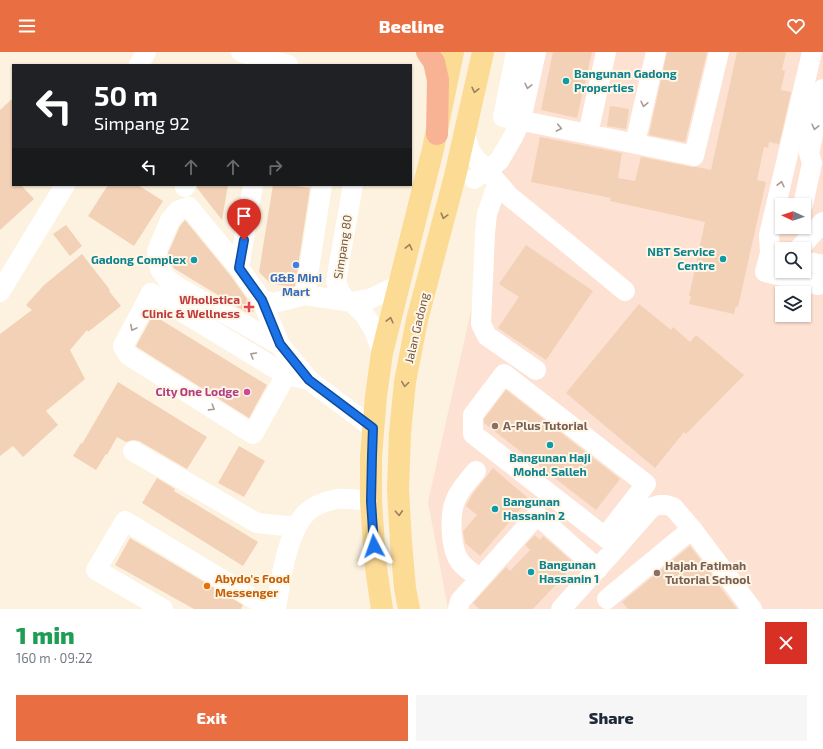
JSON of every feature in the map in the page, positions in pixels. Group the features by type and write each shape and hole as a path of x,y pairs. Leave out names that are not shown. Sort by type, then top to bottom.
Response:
{"highway":[{"path":"427,52 434,62 438,80 437,134"}],"main road":[{"path":"382,609 375,562 371,501 373,428 382,353 437,134 453,52"},
{"name":"Jalan Gadong","path":"409,609 405,588 398,489 400,433 405,382 417,320 472,175 465,135 484,52"}],"street":[{"path":"139,64 146,52"},
{"path":"472,175 499,161 513,137 512,119 516,52"},
{"path":"512,119 536,52"},
{"path":"588,134 606,52"},
{"path":"635,143 656,52"},
{"path":"512,119 694,156 719,52"},
{"path":"775,252 769,235 812,52"},
{"path":"246,57 278,64"},
{"path":"804,198 812,163 809,153 823,89"},
{"path":"465,135 470,150 476,159 472,175 479,189 482,201 485,233"},
{"path":"472,175 502,193 568,243 625,291"},
{"path":"0,292 64,186"},
{"path":"239,268 253,186"},
{"path":"305,296 322,186"},
{"name":"Simpang 80","path":"353,186 336,281 342,296 364,314 374,330 382,353"},
{"path":"502,193 487,214 481,324 488,336 536,370"},
{"path":"280,344 168,280 160,269 156,257 170,220 179,210 189,207 239,268 262,300 280,344 309,380 373,428"},
{"path":"805,242 823,222"},
{"path":"775,257 765,272 775,274"},
{"path":"811,262 823,265"},
{"path":"789,278 818,285 823,280"},
{"path":"262,300 274,303 305,296 349,302 370,299 399,284"},
{"path":"286,375 253,434 128,355 123,346 151,293 286,375 309,380"},
{"path":"561,609 594,573 646,484 504,374 473,415 473,434 611,542"},
{"path":"133,451 257,523 296,527"},
{"path":"476,471 455,499 452,520 453,543 456,555 461,563 480,579"},
{"path":"163,609 96,570 125,521 269,608 281,579 287,552 296,527 306,513 317,505 337,499 371,501"},
{"path":"611,542 652,507 659,505 673,507 692,529 752,609"},
{"path":"458,609 460,601 537,515 594,573 612,604 692,529"}],"shaded area":[{"path":"529,52 823,52 823,609 448,609 428,502"}],"building":[{"name":"Bangunan Gadong Properties","path":"553,52 592,52 577,118 541,110"},
{"path":"667,52 707,52 685,142 649,135"},
{"path":"737,52 786,52 782,70 785,71 781,90 791,92 779,144 769,142 768,148 764,147 757,180 766,182 738,307 736,306 734,314 689,304 691,296 689,296 705,222 610,201 611,198 531,182 540,137 622,153 618,178 635,181 641,157 711,170"},
{"path":"12,99 12,186 22,186 34,199 0,230 0,110"},
{"path":"610,106 629,109 626,129 607,126"},
{"path":"107,186 140,186 163,201 134,246 88,216"},
{"path":"197,186 228,186 222,220"},
{"path":"273,186 295,186 310,188 295,286 292,287 270,283 259,272"},
{"name":"Gadong Complex","path":"185,220 230,275 254,311 249,314 175,269 170,264 168,253 180,226"},
{"path":"66,225 82,246 70,256 53,234"},
{"path":"526,245 593,291 546,360 498,328 519,297 499,284"},
{"path":"82,254 121,306 88,332 87,330 70,350 85,379 46,411 58,425 23,457 13,446 0,456 0,334 32,310 26,305 44,285"},
{"path":"639,304 671,330 673,327 690,342 696,335 744,375 686,434 684,432 655,468 566,393"},
{"path":"153,315 267,385 249,418 136,346"},
{"path":"118,382 207,437 187,469 139,441 133,440 126,442 117,437 107,455 106,454 96,470 73,456 81,443 82,444"},
{"name":"Bangunan Haji Mohd. Salleh","path":"506,390 620,479 596,510 484,423 484,419"},
{"path":"239,446 265,461 244,497 218,483"},
{"name":"Bangunan Hassanin 2","path":"493,468 529,499 480,556 465,543 463,531 477,515 466,506 472,495"},
{"path":"157,478 175,489 174,491 258,542 243,566 142,503"},
{"name":"Bangunan Hassanin 1","path":"535,535 540,540 543,536 575,564 533,609 479,609 473,603 506,567 510,571 530,550 525,545"},
{"path":"130,538 243,605 241,609 194,609 115,565"},
{"path":"690,546 737,609 628,609 622,602"}],"place":[{"name":"Bangunan Gadong Properties","path":"566,81"},
{"name":"NBT Service Centre","path":"723,259"},
{"name":"Gadong Complex","path":"194,260"},
{"name":"G&B Mini Mart","path":"296,265"},
{"name":"Wholistica Clinic & Wellness","path":"249,307"},
{"name":"City One Lodge","path":"247,392"},
{"name":"A-Plus Tutorial","path":"495,426"},
{"name":"Bangunan Haji Mohd. Salleh","path":"550,445"},
{"name":"Bangunan Hassanin 2","path":"495,509"},
{"name":"Bangunan Hassanin 1","path":"531,572"},
{"name":"Hajah Fatimah Tutorial School","path":"657,573"},
{"name":"Abydo's Food Messenger","path":"207,586"}],"route":[{"path":"244,240 239,268 262,300 280,344 309,380 373,428 371,501 374,546"}]}
